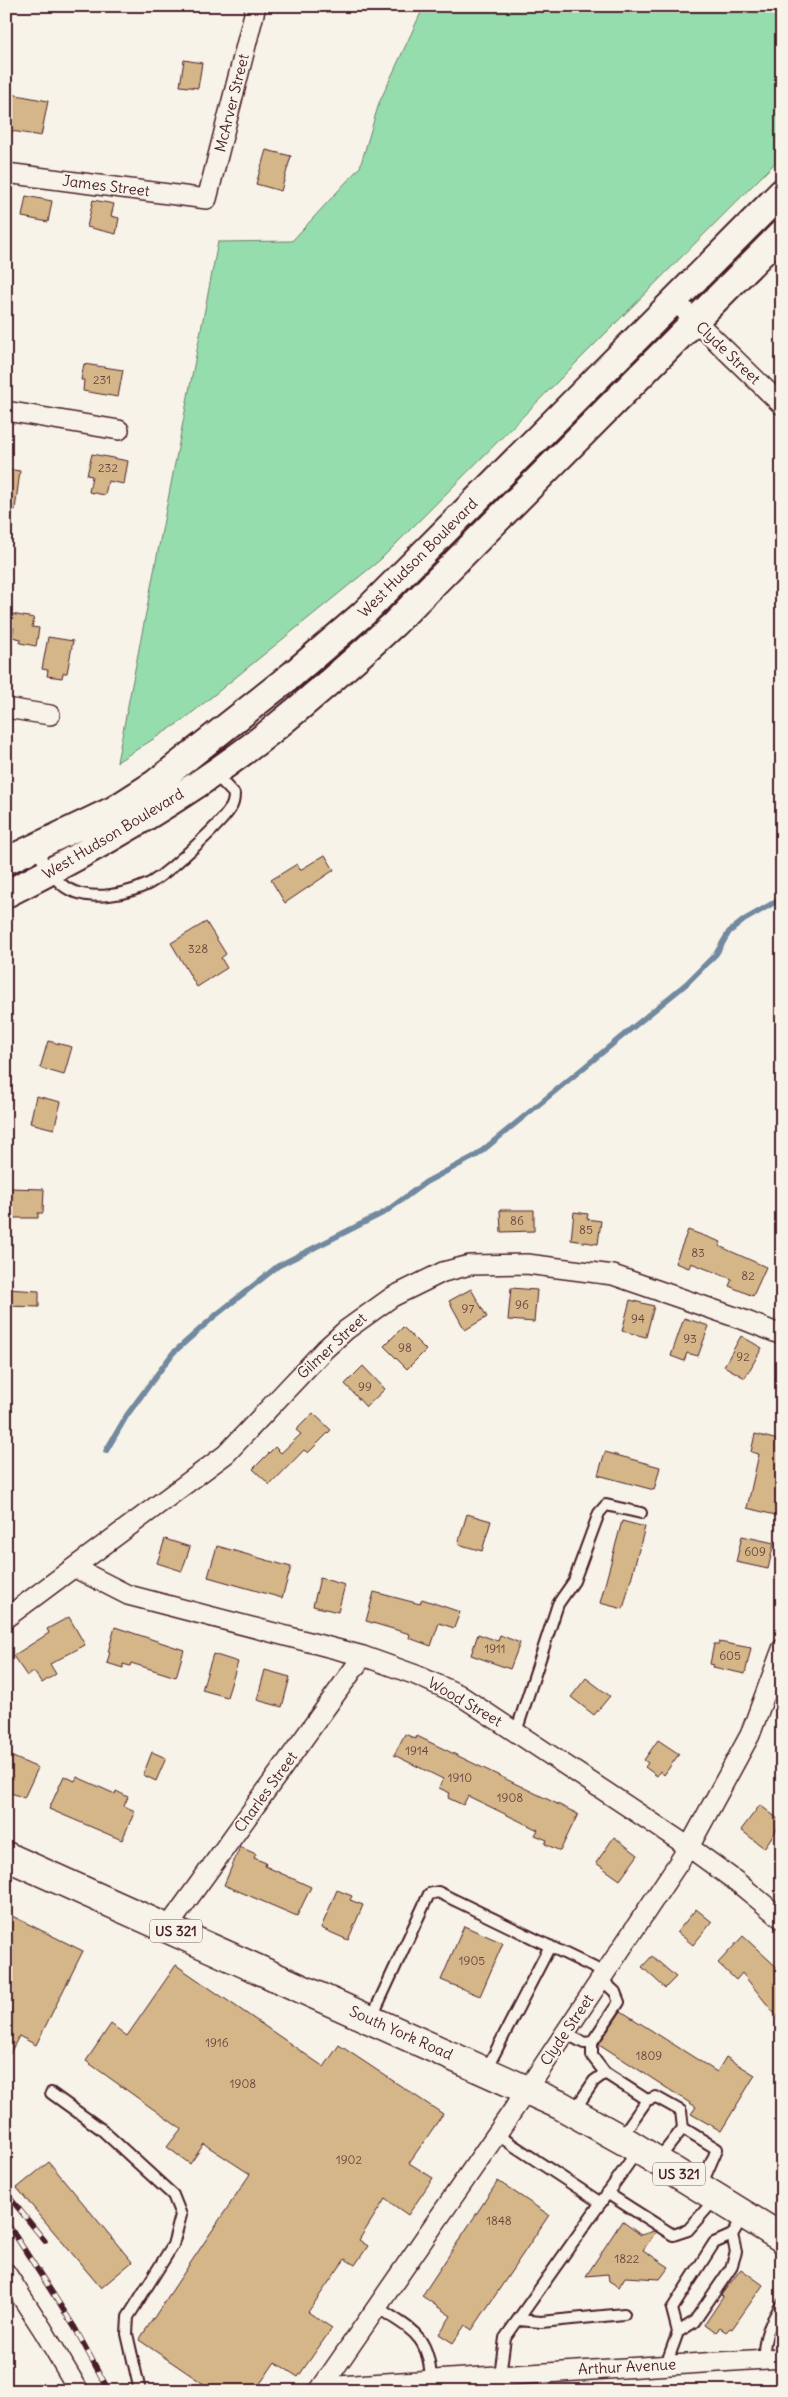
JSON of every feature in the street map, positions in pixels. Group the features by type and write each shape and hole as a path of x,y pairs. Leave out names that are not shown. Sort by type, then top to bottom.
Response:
{"main road":[{"name":"West Hudson Boulevard","path":"6,861 115,809 154,784 293,674 363,614 782,192"},
{"name":"West Hudson Boulevard","path":"6,894 50,872 116,834 213,772 269,732 346,668 394,624 782,233"},
{"name":"South York Road","path":"6,1856 168,1927 573,2112 709,2192 738,2225 782,2238"}],"street":[{"name":"McArver Street","path":"207,199 256,6"},
{"name":"James Street","path":"6,174 207,199"},
{"name":"Clyde Street","path":"675,300 782,406"},
{"path":"6,411 119,430"},
{"path":"6,708 50,715"},
{"name":"Gilmer Street","path":"6,1618 226,1454 325,1349 346,1330 392,1297 443,1272 470,1264 527,1264 613,1275 782,1335"},
{"name":"Wood Street","path":"75,1568 128,1595 364,1656 416,1674 458,1694 689,1847 737,1882 782,1920"},
{"name":"Clyde Street","path":"320,2389 527,2090 689,1847 750,1735 782,1649"},
{"name":"Charles Street","path":"168,1927 364,1656"},
{"path":"6,2273 79,2391"},
{"name":"Arthur Avenue","path":"320,2389 500,2375 773,2359"}],"lane":[{"path":"35,848 50,872 66,887 85,894 104,895 125,892 148,885 187,854 230,809 234,794 213,772"},
{"path":"516,1732 558,1604 574,1581 599,1513 606,1505 641,1512"},
{"path":"371,2019 429,1894 438,1892 550,1946 603,1976 615,1992 619,2002 592,2042 592,2056 605,2073 647,2100"},
{"path":"485,2071 550,1946"},
{"path":"565,2033 584,2044 592,2042"},
{"path":"573,2112 594,2082 605,2073"},
{"path":"51,2094 101,2129 173,2195 181,2215 173,2245 128,2317 127,2334 140,2391"},
{"path":"647,2100 656,2097 681,2111 682,2128"},
{"path":"500,2375 505,2338 638,2149 647,2100"},
{"path":"638,2149 682,2128"},
{"path":"607,2193 673,2235 688,2230 709,2192 717,2149 682,2128"},
{"path":"496,2134 601,2203"},
{"path":"666,2365 678,2332 672,2309 714,2243 738,2225"},
{"path":"678,2332 694,2322 731,2268 736,2252 738,2225"},
{"path":"773,2359 764,2342 768,2328 782,2304"},
{"path":"377,2307 418,2335 430,2362 431,2380"},
{"path":"519,2320 541,2322 624,2314"}],"green space":[{"path":"424,6 782,6 782,156 380,560 182,721 117,762 218,242 292,241 360,167 379,103"}],"building":[{"path":"184,60 202,63 198,88 180,86"},
{"path":"6,93 48,101 41,136 6,130"},
{"path":"266,150 291,156 281,191 256,184"},
{"path":"26,196 52,201 48,222 22,217"},
{"path":"93,200 114,204 111,216 119,218 116,234 87,227"},
{"path":"84,364 123,370 118,397 83,391 84,380 81,380"},
{"path":"92,454 128,461 124,484 108,481 105,495 89,492 92,476 87,475"},
{"path":"6,469 20,471 15,510 6,509"},
{"path":"6,613 34,618 32,627 39,628 36,646 20,643 21,639 12,637 14,628 6,627"},
{"path":"48,637 73,641 67,673 63,673 62,678 47,676 48,670 42,669"},
{"path":"325,855 334,870 285,903 271,880 297,864 300,870"},
{"path":"206,922 226,954 221,958 227,968 197,987 171,943"},
{"path":"48,1041 72,1047 64,1075 40,1068"},
{"path":"36,1096 61,1102 54,1129 30,1123"},
{"path":"9,1188 44,1189 43,1213 38,1213 38,1218 8,1218"},
{"path":"500,1210 534,1210 534,1231 501,1232"},
{"path":"574,1212 588,1214 587,1219 601,1221 598,1244 571,1240"},
{"path":"688,1230 721,1242 719,1246 766,1267 753,1296 729,1286 732,1279 691,1263 689,1268 675,1263"},
{"path":"511,1288 537,1290 534,1322 508,1320"},
{"path":"6,1289 39,1291 39,1307 6,1306"},
{"path":"471,1289 487,1317 465,1330 449,1301"},
{"path":"630,1300 654,1306 646,1337 622,1331"},
{"path":"684,1318 709,1326 698,1356 687,1353 684,1361 671,1356"},
{"path":"403,1327 426,1350 407,1369 384,1346"},
{"path":"741,1336 762,1348 745,1378 724,1366"},
{"path":"363,1366 385,1389 366,1407 345,1384"},
{"path":"313,1413 331,1430 308,1453 304,1450 270,1485 253,1469 275,1447 281,1453 301,1434 296,1430"},
{"path":"755,1434 782,1441 782,1503 779,1516 747,1508 759,1454 751,1452"},
{"path":"605,1452 660,1467 654,1490 598,1475"},
{"path":"467,1514 491,1521 482,1551 458,1544"},
{"path":"622,1521 645,1527 623,1609 600,1603"},
{"path":"742,1536 774,1543 768,1569 736,1562"},
{"path":"165,1539 190,1547 182,1571 157,1563"},
{"path":"217,1546 291,1567 282,1598 208,1577"},
{"path":"320,1578 345,1585 338,1612 313,1606"},
{"path":"374,1592 420,1604 422,1599 460,1612 454,1628 439,1623 431,1646 409,1638 410,1634 366,1621"},
{"path":"69,1617 85,1645 50,1664 56,1674 42,1683 34,1672 27,1676 13,1656 49,1633 47,1629"},
{"path":"115,1627 184,1650 176,1677 131,1663 130,1666 123,1664 123,1668 107,1663"},
{"path":"478,1634 498,1641 500,1635 520,1643 510,1669 471,1655"},
{"path":"719,1642 751,1648 745,1674 713,1667 714,1665 710,1664 714,1644 719,1644"},
{"path":"213,1654 238,1662 227,1697 202,1690"},
{"path":"265,1670 290,1677 282,1707 257,1700"},
{"path":"586,1678 610,1696 594,1715 571,1697"},
{"path":"405,1734 416,1739 417,1736 578,1814 560,1851 545,1844 547,1840 535,1835 538,1830 468,1796 463,1805 448,1798 450,1793 439,1788 443,1779 394,1755"},
{"path":"658,1740 679,1754 664,1775 660,1771 657,1776 645,1767 648,1763 644,1760"},
{"path":"152,1752 166,1758 156,1781 143,1775"},
{"path":"13,1757 38,1768 24,1798 6,1791 6,1771"},
{"path":"64,1776 75,1781 77,1777 115,1794 116,1791 128,1797 124,1806 135,1811 122,1840 49,1809"},
{"path":"760,1805 782,1822 764,1848 741,1830"},
{"path":"614,1837 638,1855 620,1880 596,1863"},
{"path":"240,1847 256,1854 254,1858 266,1863 265,1866 311,1887 297,1916 224,1885"},
{"path":"337,1890 352,1896 350,1900 363,1905 348,1940 321,1928"},
{"path":"696,1909 712,1922 693,1945 677,1932"},
{"path":"6,1913 83,1951 36,2045 19,2036 6,2061"},
{"path":"464,1926 503,1943 480,1996 441,1980"},
{"path":"743,1936 782,1972 782,2023 742,1973 736,1980 718,1963"},
{"path":"652,1956 676,1977 665,1988 642,1967"},
{"path":"176,1965 324,2067 339,2045 443,2114 409,2163 433,2178 408,2215 385,2199 359,2240 368,2246 355,2265 345,2259 308,2312 332,2328 298,2377 275,2362 255,2391 214,2391 139,2340 250,2174 204,2144 190,2164 167,2147 181,2129 86,2061 111,2024 127,2036"},
{"path":"621,2011 717,2072 726,2057 755,2075 721,2131 691,2114 696,2107 599,2044"},
{"path":"49,2162 132,2262 101,2288 17,2188"},
{"path":"498,2181 549,2215 472,2330 465,2325 453,2343 439,2334 451,2316 422,2296"},
{"path":"622,2221 641,2235 656,2232 643,2250 669,2267 660,2279 625,2277 619,2287 609,2281 608,2274 586,2276"},
{"path":"741,2269 763,2285 732,2329 730,2328 726,2332 720,2328 716,2332 705,2324 723,2297 721,2295"}],"waterway":[{"path":"106,1451 127,1415 173,1353 216,1315 278,1266 385,1212 426,1182 477,1155 686,984 716,954 729,932 744,920 782,898"}],"railway":[{"path":"6,2193 45,2241"},
{"path":"6,2221 75,2328 109,2391"}]}
